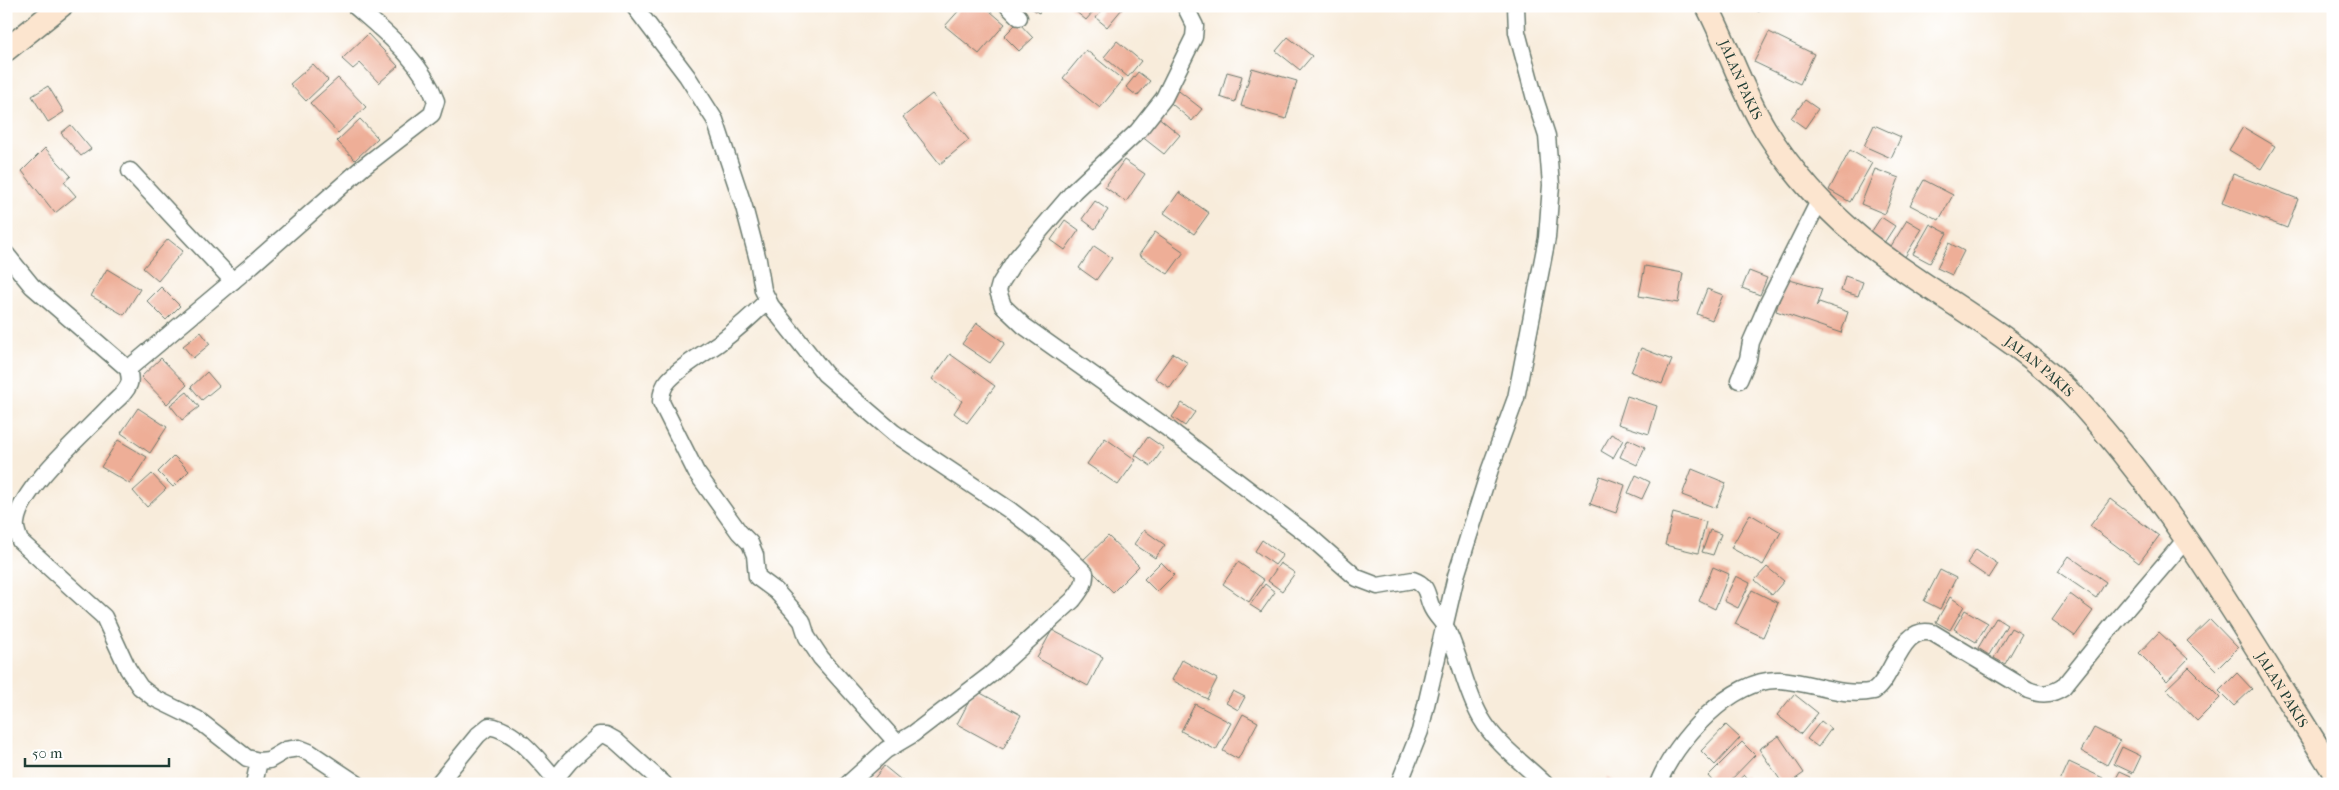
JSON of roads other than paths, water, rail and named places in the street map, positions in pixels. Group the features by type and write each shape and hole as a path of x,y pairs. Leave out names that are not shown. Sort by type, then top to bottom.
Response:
{"street":[{"path":"6,50 61,6"},
{"path":"128,369 233,281 362,168 432,114 436,106 434,96 422,74 396,41 356,6"},
{"path":"634,6 687,76 715,120 744,207 758,260 763,290 768,300 824,374 858,404 925,455 1011,511 1058,547 1079,565 1085,574 1080,592 1073,600 990,675 913,734 871,762 848,784"},
{"path":"1185,6 1195,26 1194,37 1164,98 1138,131 1074,190 1015,260 1000,284 998,291 999,300 1010,315 1024,326 1166,427 1308,536 1357,578 1378,586 1386,586 1408,580 1419,582 1427,591 1431,607 1445,626 1466,687 1481,719 1502,744 1545,784"},
{"path":"1399,784 1420,731 1456,576 1490,469 1516,398 1547,238 1551,185 1547,136 1517,32 1516,6"},
{"name":"JALAN PAKIS","path":"1707,6 1765,129 1820,199 1865,241 1911,276 2020,349 2078,401 2143,480 2187,538 2333,771"},
{"path":"130,171 233,281"},
{"path":"1739,380 1748,360 1751,342 1765,310 1820,199"},
{"path":"6,254 32,286 128,369 130,380 127,388 51,465 18,512 16,531 20,541 104,617 128,669 140,687 154,698 173,710 197,719 247,758 259,762 277,757 293,748 299,748 309,752 357,784"},
{"path":"768,300 719,343 683,367 667,381 662,392 661,402 696,472 739,532 750,544 755,555 757,577 776,591 802,621 807,637 821,658 897,743"},
{"path":"1658,784 1671,759 1709,711 1724,700 1767,680 1796,682 1845,693 1874,691 1886,680 1906,641 1920,633 1932,633 2028,690 2046,694 2056,692 2063,687 2116,620 2187,538"},
{"path":"438,784 478,735 489,726 508,732 539,760 555,782 590,742 599,735 606,735 664,784"},
{"path":"254,784 259,762"}]}
